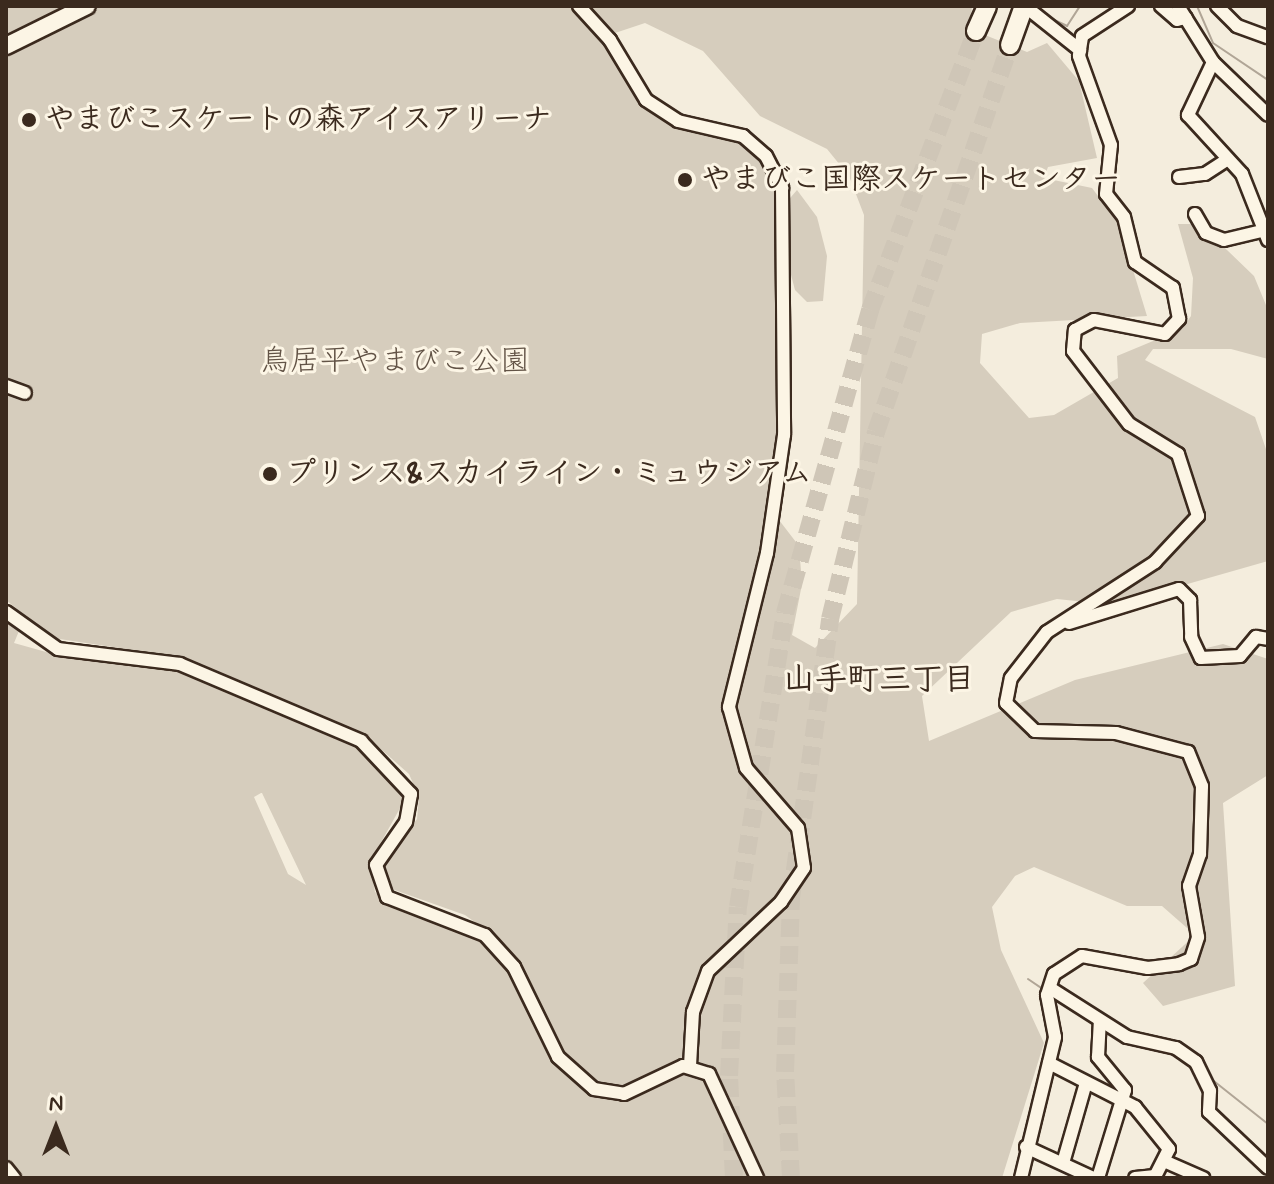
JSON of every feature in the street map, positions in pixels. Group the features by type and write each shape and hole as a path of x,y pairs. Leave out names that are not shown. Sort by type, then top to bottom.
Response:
{"highway":[{"path":"976,31 987,6"},
{"path":"1010,45 1028,8"}],"main road":[{"path":"6,46 87,6"}],"street":[{"path":"579,6 610,40 646,100 678,121 743,136 766,156 782,188 784,435 767,553 729,707 746,768 798,828 804,868 781,902 708,971 693,1012 690,1066"},
{"path":"1080,50 1092,27 1128,6"},
{"path":"1161,6 1186,18"},
{"path":"1178,6 1213,62 1268,115"},
{"path":"1217,6 1237,26 1268,37"},
{"path":"1021,1178 1026,1147 1055,1037 1050,988 1062,965 1082,956 1148,968 1191,959 1198,937 1189,886 1199,860 1202,786 1183,746 1116,733 1035,731 1011,715 1011,678 1047,632 1155,562 1198,509 1178,454 1129,424 1073,351 1075,330 1094,320 1165,334 1179,319 1173,288 1135,262 1124,217 1106,194 1113,155 1080,50 1028,8"},
{"path":"1195,214 1206,233 1224,240 1267,236 1256,197 1228,159 1188,115 1213,62"},
{"path":"1179,177 1205,174 1228,159"},
{"path":"6,386 25,393"},
{"path":"1047,632 1147,594 1179,589 1190,600 1191,637 1201,658 1240,656 1256,637 1268,639"},
{"path":"6,612 58,649 180,664 361,741 411,794 406,822 376,865 387,897 485,935 514,967 558,1057 594,1089 624,1094 690,1066"},
{"path":"1050,988 1100,1021 1196,1062 1210,1091 1209,1112 1268,1168"},
{"path":"1026,1147 1096,1178 1121,1104 1123,1083 1098,1057 1100,1021"},
{"path":"1049,1063 1121,1104 1135,1107 1169,1149 1155,1176 1135,1178"},
{"path":"690,1066 717,1084 757,1178"},
{"path":"1063,1163 1086,1083"},
{"path":"1164,1161 1203,1178"},
{"path":"6,1168 14,1178"}],"green space":[{"name":"鳥居平やまびこ公園","path":"6,6 972,6 970,29 1027,52 1047,43 1079,81 1097,158 1048,167 1044,178 1092,188 1119,224 1147,316 1020,323 982,334 980,363 1029,418 1054,415 1118,378 1117,356 1182,329 1191,316 1193,278 1178,224 1200,224 1254,276 1268,310 1268,359 1231,349 1153,349 1145,360 1255,417 1268,455 1268,561 1114,605 1057,599 1011,612 922,696 929,741 1075,680 1223,644 1268,659 1268,775 1223,803 1235,986 1163,1006 1143,983 1195,935 1162,906 1127,906 1034,867 1015,876 992,907 1001,950 1044,1043 1002,1178 6,1178 6,618 19,631 14,643 64,657 185,671 355,742 402,788 404,801 370,862 375,892 395,909 501,941 465,915 389,888 384,866 417,819 419,797 409,774 366,736 185,658 53,638 6,600","holes":["645,23 703,51 760,116 827,149 849,176 864,215 857,604 815,648 792,635 802,584 799,546 769,507 780,415 776,187 760,156 734,137 670,122 644,108 615,58 612,34","262,793 306,885 288,874 254,797"]},
{"path":"797,190 817,217 827,256 823,301 807,302 795,290 785,252 785,204"}],"waterway":[{"path":"1050,18 1067,26 1080,6"},
{"path":"1197,6 1213,43 1268,80"},
{"path":"1028,979 1043,989"},
{"path":"1210,1078 1268,1124"}],"tunnel":[{"path":"734,1178 729,1076 738,907 785,613 870,310 976,31"},
{"path":"791,1178 785,1072 791,898 830,619 876,432 1010,45"}],"place":[{"name":"やまびこスケートの森アイスアリーナ","path":"29,120"},
{"name":"やまびこ国際スケートセンター","path":"685,180"},
{"name":"プリンス&スカイライン・ミュウジアム","path":"270,474"}],"district":[{"name":"山手町三丁目","path":"879,680"}]}
